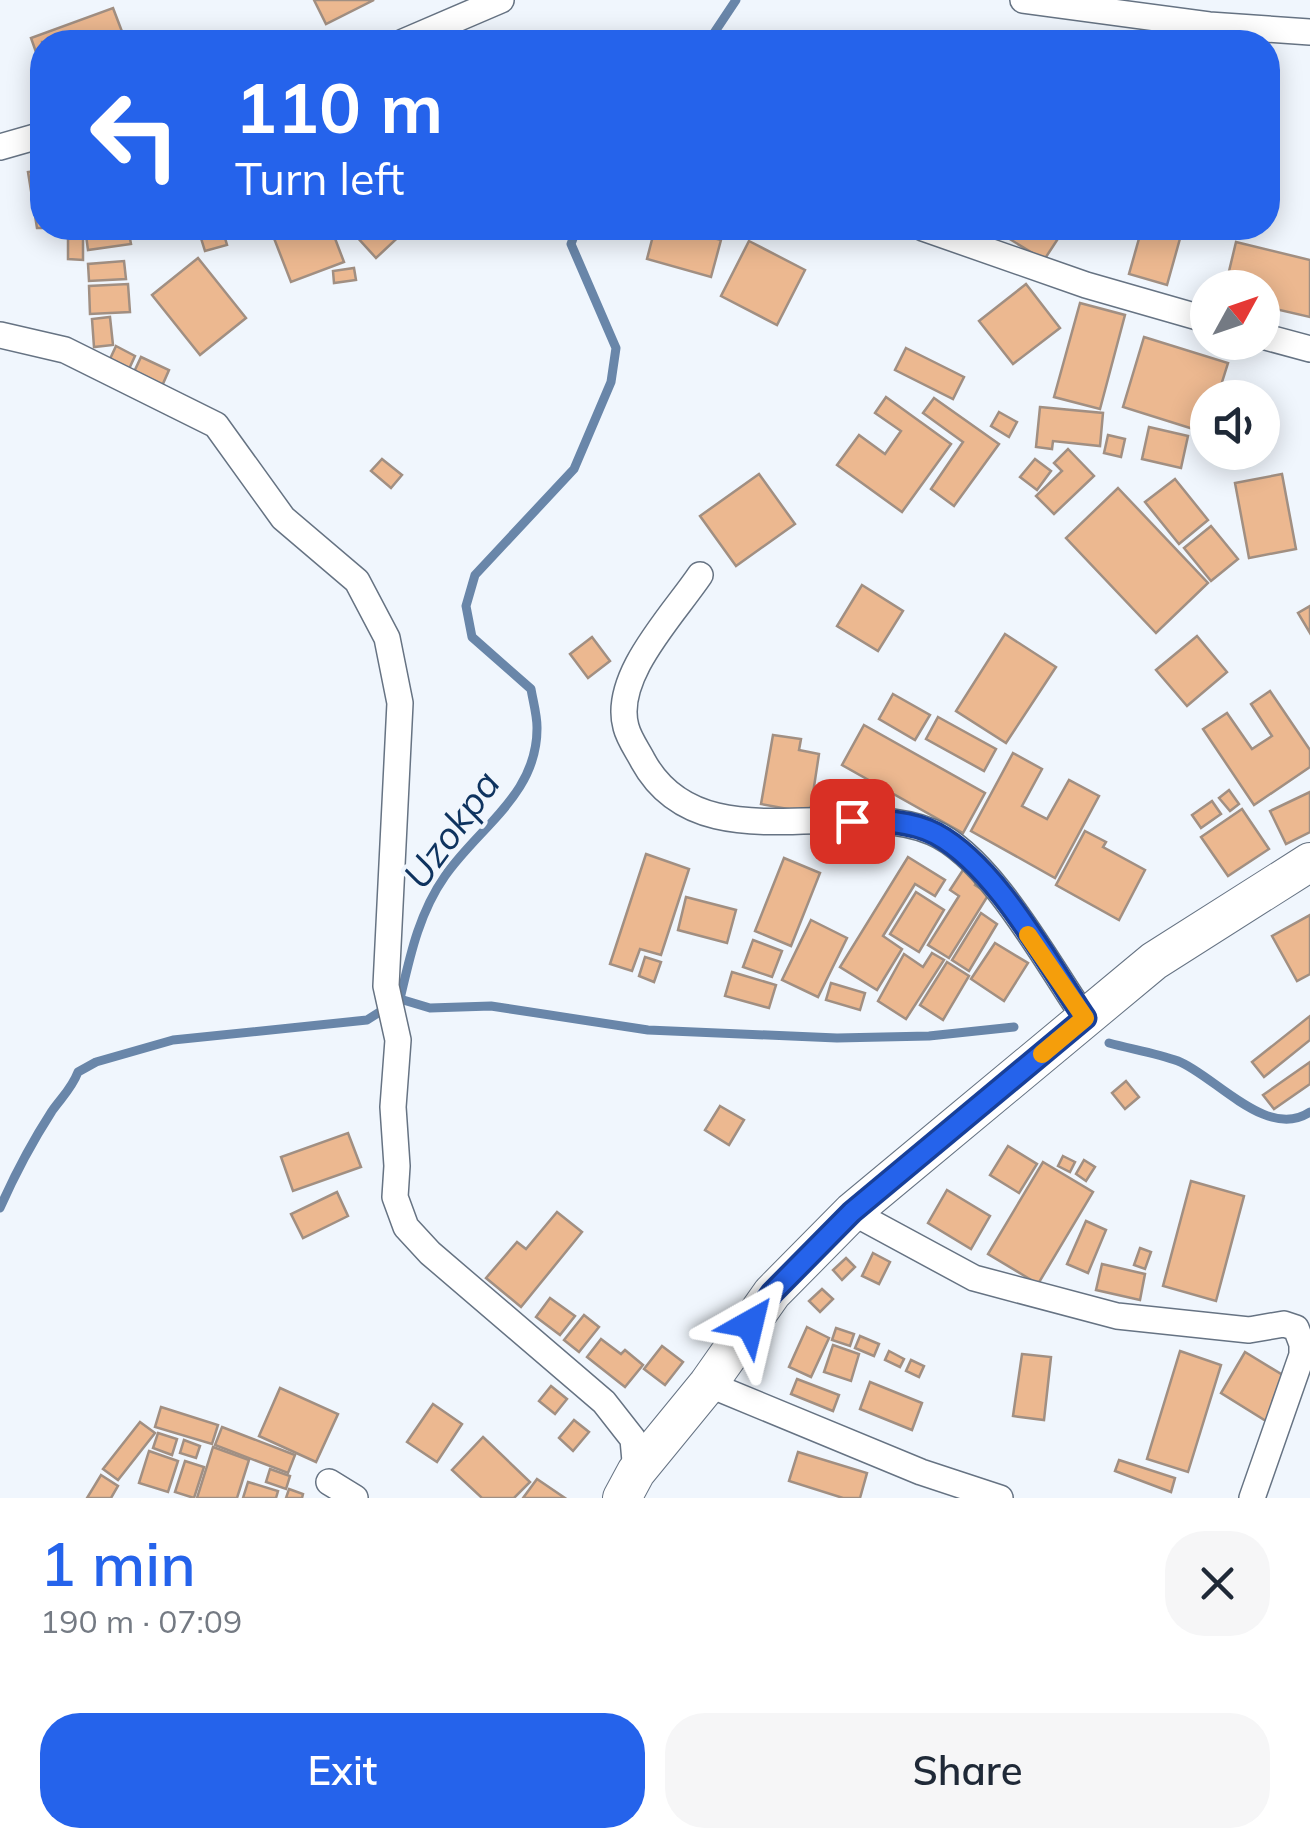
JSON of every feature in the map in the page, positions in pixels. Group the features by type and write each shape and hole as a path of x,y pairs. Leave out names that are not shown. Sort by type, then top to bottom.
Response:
{"street":[{"path":"1023,0 1209,25 1310,32"},
{"path":"429,30 486,3"},
{"path":"0,147 30,138"},
{"path":"957,240 1086,286 1190,315"},
{"path":"0,335 64,350 216,426 283,518 357,581 387,638 400,703 386,986 398,1040 393,1107 396,1197 406,1226 430,1253 604,1402 633,1439 629,1485"},
{"path":"1280,341 1310,349"},
{"path":"700,575 632,674 624,697 626,728 652,776 690,808 750,823 887,820 934,833 984,870 1085,1018"},
{"path":"629,1485 708,1384 772,1293 852,1212 1154,961 1310,862"},
{"path":"852,1212 974,1278 1100,1311 1249,1330 1284,1324 1296,1328 1302,1355 1252,1498"},
{"path":"708,1384 921,1472 1000,1498"},
{"path":"329,1482 356,1498"}],"building":[{"path":"314,0 374,0 326,24"},
{"path":"113,8 121,30 53,30"},
{"path":"68,240 83,240 83,260 68,259"},
{"path":"87,240 130,240 131,244 88,250"},
{"path":"202,240 226,240 227,245 205,251"},
{"path":"275,240 336,240 344,262 291,282"},
{"path":"360,240 395,240 376,258"},
{"path":"652,240 721,240 711,277 647,259"},
{"path":"1011,240 1057,240 1044,260"},
{"path":"1139,240 1180,240 1167,285 1129,274"},
{"path":"749,241 805,270 777,325 721,296"},
{"path":"1236,242 1310,260 1310,317 1280,310 1280,270 1229,270"},
{"path":"198,258 246,318 200,355 152,295"},
{"path":"124,261 126,279 89,281 88,264"},
{"path":"354,268 356,280 334,283 333,271"},
{"path":"128,284 130,312 90,314 89,286"},
{"path":"1026,284 1060,328 1013,364 979,321"},
{"path":"1080,303 1125,315 1100,409 1054,397"},
{"path":"110,317 113,345 94,347 92,319"},
{"path":"1144,337 1190,351 1190,360 1228,363 1223,380 1190,380 1190,428 1123,407"},
{"path":"116,346 135,356 129,369 110,359"},
{"path":"906,348 964,377 953,399 895,370"},
{"path":"141,357 169,370 162,386 134,372"},
{"path":"886,397 951,444 902,512 837,465 859,435 885,454 901,431 875,413"},
{"path":"934,398 999,444 954,506 931,489 963,442 923,413"},
{"path":"1040,407 1103,413 1100,446 1053,441 1052,449 1036,447"},
{"path":"999,412 1017,422 1009,437 991,426"},
{"path":"1149,427 1188,436 1181,468 1142,459"},
{"path":"1108,435 1125,439 1121,457 1104,453"},
{"path":"1068,449 1094,476 1054,514 1036,496 1062,471 1054,463"},
{"path":"382,459 402,475 391,488 371,471"},
{"path":"1035,459 1051,471 1037,490 1020,477"},
{"path":"759,474 795,524 736,566 700,516"},
{"path":"1282,474 1296,549 1249,558 1235,483"},
{"path":"1175,479 1208,520 1179,544 1145,502"},
{"path":"1118,488 1208,583 1156,633 1066,538"},
{"path":"1211,526 1238,559 1211,581 1184,548"},
{"path":"862,585 903,611 878,651 837,626"},
{"path":"1310,606 1310,633 1298,613"},
{"path":"1005,634 1056,667 1006,743 956,711"},
{"path":"1197,636 1227,672 1187,706 1156,670"},
{"path":"592,637 610,661 588,678 570,654"},
{"path":"1270,691 1310,750 1310,767 1254,805 1203,729 1227,713 1252,749 1272,736 1251,704"},
{"path":"893,694 930,715 915,740 879,719"},
{"path":"938,717 996,749 984,771 926,739"},
{"path":"864,725 985,793 963,833 842,765"},
{"path":"773,735 801,739 799,750 819,754 810,813 761,804"},
{"path":"1013,753 1042,769 1022,806 1047,819 1069,780 1099,796 1055,878 971,831"},
{"path":"1229,790 1239,804 1230,811 1219,798"},
{"path":"1310,792 1310,832 1286,844 1270,811"},
{"path":"1212,801 1221,814 1201,828 1192,815"},
{"path":"1242,809 1269,849 1228,876 1201,837"},
{"path":"1085,831 1106,842 1103,847 1145,870 1119,920 1056,885"},
{"path":"646,854 689,869 661,955 640,949 632,971 610,964"},
{"path":"908,857 945,880 935,896 915,884 883,936 902,949 877,990 840,967"},
{"path":"784,858 820,873 791,946 755,931"},
{"path":"963,870 989,894 949,958 928,945 959,896 950,890"},
{"path":"916,892 944,910 919,952 890,934"},
{"path":"686,897 736,910 727,943 678,930"},
{"path":"981,913 997,924 969,971 952,960"},
{"path":"1310,915 1310,974 1297,981 1272,936"},
{"path":"811,920 847,938 818,997 782,980"},
{"path":"753,940 782,951 772,977 743,967"},
{"path":"995,943 1028,963 1004,1001 971,979"},
{"path":"932,953 944,960 906,1019 878,1001 904,954 923,967"},
{"path":"645,957 661,962 654,982 639,976"},
{"path":"947,962 969,976 943,1020 920,1005"},
{"path":"732,972 776,985 769,1008 725,996"},
{"path":"831,983 865,993 860,1010 826,1000"},
{"path":"1310,1016 1310,1040 1264,1077 1252,1062"},
{"path":"1310,1062 1310,1084 1274,1109 1263,1095"},
{"path":"1126,1081 1139,1097 1125,1109 1112,1093"},
{"path":"720,1106 744,1120 729,1145 705,1130"},
{"path":"348,1133 361,1167 293,1191 281,1157"},
{"path":"1008,1146 1037,1164 1019,1193 990,1175"},
{"path":"1063,1156 1075,1162 1070,1172 1058,1166"},
{"path":"1084,1160 1095,1167 1086,1181 1076,1174"},
{"path":"1043,1162 1093,1192 1038,1284 988,1254"},
{"path":"1191,1181 1244,1196 1216,1301 1163,1286"},
{"path":"947,1190 990,1216 971,1249 928,1223"},
{"path":"337,1192 348,1216 303,1238 291,1214"},
{"path":"557,1212 582,1232 521,1307 486,1278 517,1242 526,1249"},
{"path":"1086,1221 1106,1230 1088,1273 1067,1264"},
{"path":"1140,1248 1151,1252 1145,1269 1134,1265"},
{"path":"873,1253 890,1262 879,1284 862,1276"},
{"path":"846,1258 855,1267 842,1280 833,1270"},
{"path":"1102,1264 1145,1274 1140,1300 1096,1290"},
{"path":"822,1289 833,1299 820,1312 809,1301"},
{"path":"550,1298 575,1316 560,1335 536,1317"},
{"path":"584,1315 599,1327 579,1352 564,1340"},
{"path":"807,1327 829,1338 811,1377 789,1367"},
{"path":"836,1328 854,1334 850,1346 832,1340"},
{"path":"860,1336 879,1344 874,1356 855,1348"},
{"path":"601,1339 621,1354 625,1350 643,1365 625,1387 587,1357"},
{"path":"833,1345 859,1354 851,1381 824,1372"},
{"path":"662,1346 683,1362 665,1385 644,1369"},
{"path":"889,1351 904,1359 900,1367 885,1360"},
{"path":"1180,1351 1221,1365 1188,1472 1147,1459"},
{"path":"1245,1352 1291,1380 1266,1421 1221,1393"},
{"path":"1022,1354 1051,1357 1044,1420 1013,1416"},
{"path":"911,1360 924,1366 919,1377 906,1371"},
{"path":"797,1379 839,1395 833,1411 791,1394"},
{"path":"870,1382 922,1403 912,1430 860,1409"},
{"path":"551,1386 567,1399 555,1414 539,1401"},
{"path":"280,1388 338,1414 316,1462 259,1436"},
{"path":"433,1404 462,1424 437,1462 407,1442"},
{"path":"161,1407 218,1425 212,1444 155,1427"},
{"path":"574,1420 589,1432 573,1451 559,1438"},
{"path":"140,1422 155,1433 118,1480 103,1469"},
{"path":"222,1427 295,1455 288,1473 215,1445"},
{"path":"158,1433 177,1439 172,1455 153,1448"},
{"path":"483,1437 530,1482 514,1498 482,1498 452,1470"},
{"path":"184,1440 200,1446 196,1458 180,1453"},
{"path":"213,1447 249,1460 237,1498 197,1498"},
{"path":"149,1451 178,1461 168,1492 139,1483"},
{"path":"798,1452 867,1473 860,1498 843,1498 789,1481"},
{"path":"1119,1460 1175,1478 1171,1492 1115,1471"},
{"path":"185,1461 204,1467 194,1498 175,1492"},
{"path":"270,1469 290,1476 286,1489 266,1482"},
{"path":"101,1475 118,1486 111,1498 87,1498"},
{"path":"537,1479 565,1498 523,1498"},
{"path":"248,1482 278,1491 276,1498 243,1498"},
{"path":"289,1489 303,1494 302,1498 286,1498"}],"waterway":[{"name":"Uzokpa","path":"716,30 736,0"},
{"name":"Uzokpa","path":"0,1208 52,1111 78,1072 96,1062 173,1040 367,1020 400,999 416,935 436,890 517,791 535,751 537,722 531,689 472,637 466,606 475,575 574,469 611,382 616,348 572,240"},
{"path":"400,999 430,1008 491,1006 648,1030 837,1038 929,1036 1014,1027"},
{"path":"1109,1043 1178,1061 1241,1103 1276,1118 1293,1119 1310,1112"}],"slow traffic":[{"path":"1028,935 1085,1018 1042,1054"}],"route":[{"path":"750,1324 772,1293 852,1212 1085,1018 984,870 934,833 887,820 852,821"}]}
